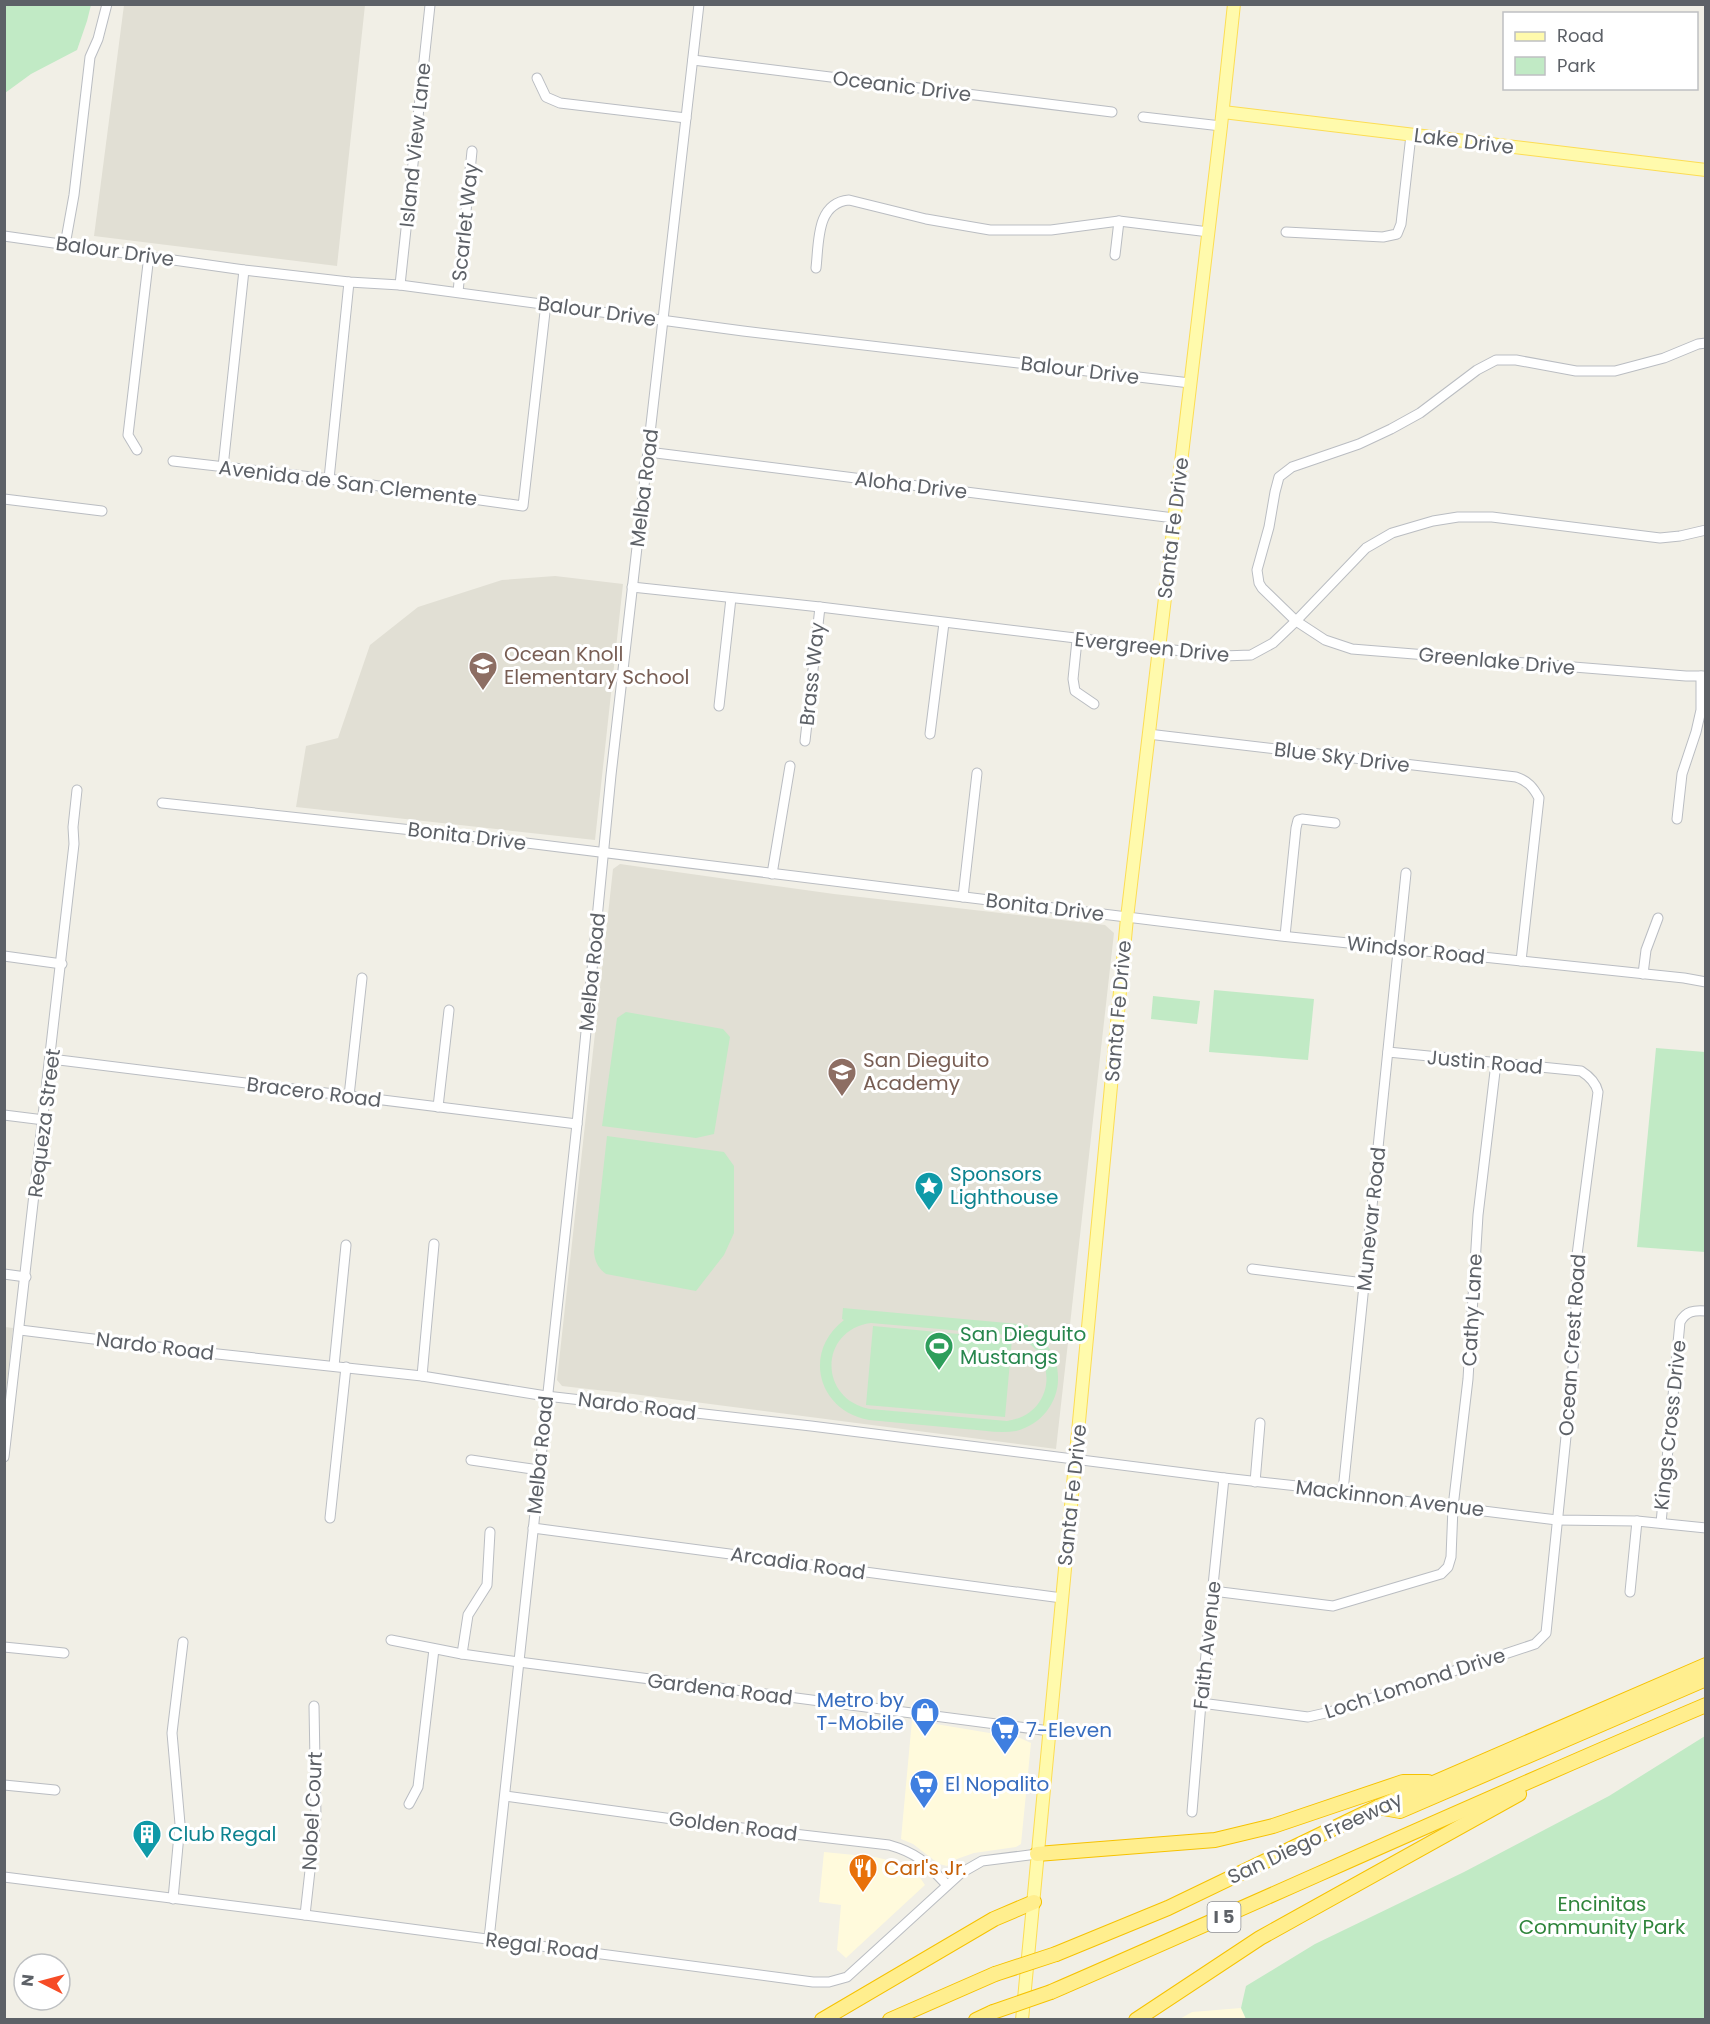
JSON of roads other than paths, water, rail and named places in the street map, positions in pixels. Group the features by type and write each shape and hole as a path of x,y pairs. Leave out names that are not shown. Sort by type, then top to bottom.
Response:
{"highway":[{"name":"San Diego Freeway","path":"890,2019 995,1974 1056,1954 1168,1908 1378,1807 1706,1665"},
{"path":"1378,1807 1400,1811 1706,1679"},
{"path":"1395,1841 1408,1826 1706,1696"},
{"name":"San Diego Freeway","path":"976,2019 1052,1992 1706,1705"},
{"path":"1136,2019 1260,1938 1598,1751"},
{"path":"1037,1854 1215,1840 1273,1826 1404,1782 1436,1781"},
{"path":"822,2019 994,1919 1034,1902"}],"main road":[{"name":"Santa Fe Drive","path":"1022,2019 1127,918 1234,4"},
{"name":"Lake Drive","path":"1223,112 1706,170"}],"street":[{"path":"65,245 74,195 90,57 107,4"},
{"name":"Melba Road","path":"489,1939 546,1396 578,1124 632,587 699,4"},
{"name":"Island View Lane","path":"400,285 430,6"},
{"name":"Oceanic Drive","path":"693,60 1112,112"},
{"path":"537,78 546,97 560,103 686,118"},
{"path":"1143,117 1221,126"},
{"path":"1286,232 1383,237 1397,234 1401,224 1411,135"},
{"name":"Scarlet Way","path":"458,292 472,151"},
{"path":"816,268 822,217 828,208 840,201 849,200 926,219 990,230 1051,230 1119,221 1209,232"},
{"path":"1115,255 1119,221"},
{"name":"Balour Drive","path":"4,236 244,270 349,282 400,285 648,317 662,321 1190,383"},
{"path":"137,450 128,435 149,255"},
{"path":"223,467 244,270"},
{"path":"329,479 349,282"},
{"name":"Avenida de San Clemente","path":"173,461 329,479 523,506 546,303"},
{"name":"Greenlake Drive","path":"1703,676 1352,649 1325,640 1296,621 1262,588 1257,570 1269,528 1279,477 1283,473 1292,467 1359,444 1391,429 1420,412 1477,370 1496,360 1516,360 1576,370 1615,371 1664,358 1706,343"},
{"name":"Aloha Drive","path":"648,452 1174,518"},
{"path":"4,499 102,511"},
{"name":"Evergreen Drive","path":"632,587 820,607 1159,650 1223,656 1251,655 1273,643 1366,548 1392,533 1433,521 1458,517 1492,517 1660,538 1706,530"},
{"path":"719,706 731,598"},
{"name":"Brass Way","path":"805,741 820,607"},
{"path":"930,734 944,623"},
{"path":"1077,640 1073,679 1076,691 1094,704"},
{"path":"1677,819 1682,774 1701,710 1703,676"},
{"name":"Blue Sky Drive","path":"1148,734 1516,777 1533,786 1539,798 1521,961"},
{"path":"772,874 790,766"},
{"name":"Bonita Drive","path":"963,897 977,772"},
{"name":"Requeza Street","path":"4,1457 62,964 77,790"},
{"name":"Bonita Drive","path":"162,803 604,852 1127,918"},
{"path":"1285,936 1298,820 1335,823"},
{"name":"Munevar Road","path":"1343,1491 1406,873"},
{"name":"Windsor Road","path":"1127,918 1706,982"},
{"path":"1643,974 1646,950 1658,918"},
{"path":"4,956 62,964"},
{"path":"350,1096 362,978"},
{"path":"438,1107 449,1010"},
{"name":"Justin Road","path":"1388,1052 1581,1071"},
{"name":"Bracero Road","path":"51,1059 578,1124"},
{"name":"Cathy Lane","path":"1213,1591 1333,1606 1441,1574 1448,1567 1451,1557 1453,1507 1468,1379 1478,1215 1496,1064"},
{"name":"Ocean Crest Road","path":"1547,1626 1575,1348 1577,1255 1599,1092 1588,1075 1581,1071"},
{"path":"4,1115 44,1120"},
{"path":"422,1376 434,1244"},
{"path":"334,1366 346,1245"},
{"path":"1252,1269 1364,1283"},
{"path":"4,1274 26,1277"},
{"name":"Kings Cross Drive","path":"1661,1522 1680,1322 1683,1316 1693,1310 1706,1311"},
{"name":"Nardo Road","path":"20,1330 422,1376 546,1396 1076,1459"},
{"path":"330,1518 346,1367"},
{"path":"1255,1482 1260,1423"},
{"name":"Mackinnon Avenue","path":"1076,1459 1343,1491 1395,1500 1557,1520 1661,1522 1706,1528"},
{"path":"471,1460 538,1470"},
{"name":"Faith Avenue","path":"1192,1812 1224,1478"},
{"path":"1630,1592 1637,1521"},
{"name":"Arcadia Road","path":"533,1528 1062,1598"},
{"path":"462,1654 468,1615 487,1585 490,1532"},
{"name":"Loch Lomond Drive","path":"1201,1703 1308,1717 1330,1712 1535,1644 1546,1633 1547,1626"},
{"name":"Gardena Road","path":"391,1640 519,1662 1050,1731"},
{"path":"173,1899 180,1824 172,1733 183,1642"},
{"path":"4,1647 64,1653"},
{"path":"409,1804 418,1787 434,1649"},
{"name":"Nobel Court","path":"304,1915 316,1817 314,1706"},
{"path":"4,1785 55,1790"},
{"name":"Golden Road","path":"505,1796 709,1824 754,1827 889,1845 908,1850 947,1885"},
{"name":"Regal Road","path":"4,1877 813,1982 829,1982 847,1977 947,1885 977,1863 1037,1854"}],"place":[{"name":"Ocean Knoll Elementary School","path":"483,692"},
{"name":"San Dieguito Academy","path":"842,1098"},
{"name":"Sponsors Lighthouse","path":"929,1212"},
{"name":"San Dieguito Mustangs","path":"939,1372"},
{"name":"Metro by T-Mobile","path":"925,1738"},
{"name":"7-Eleven","path":"1005,1756"},
{"name":"El Nopalito","path":"924,1810"},
{"name":"Club Regal","path":"147,1860"},
{"name":"Carl's Jr.","path":"863,1894"}],"park label":[{"name":"Encinitas Community Park","path":"1602,1916"}]}
